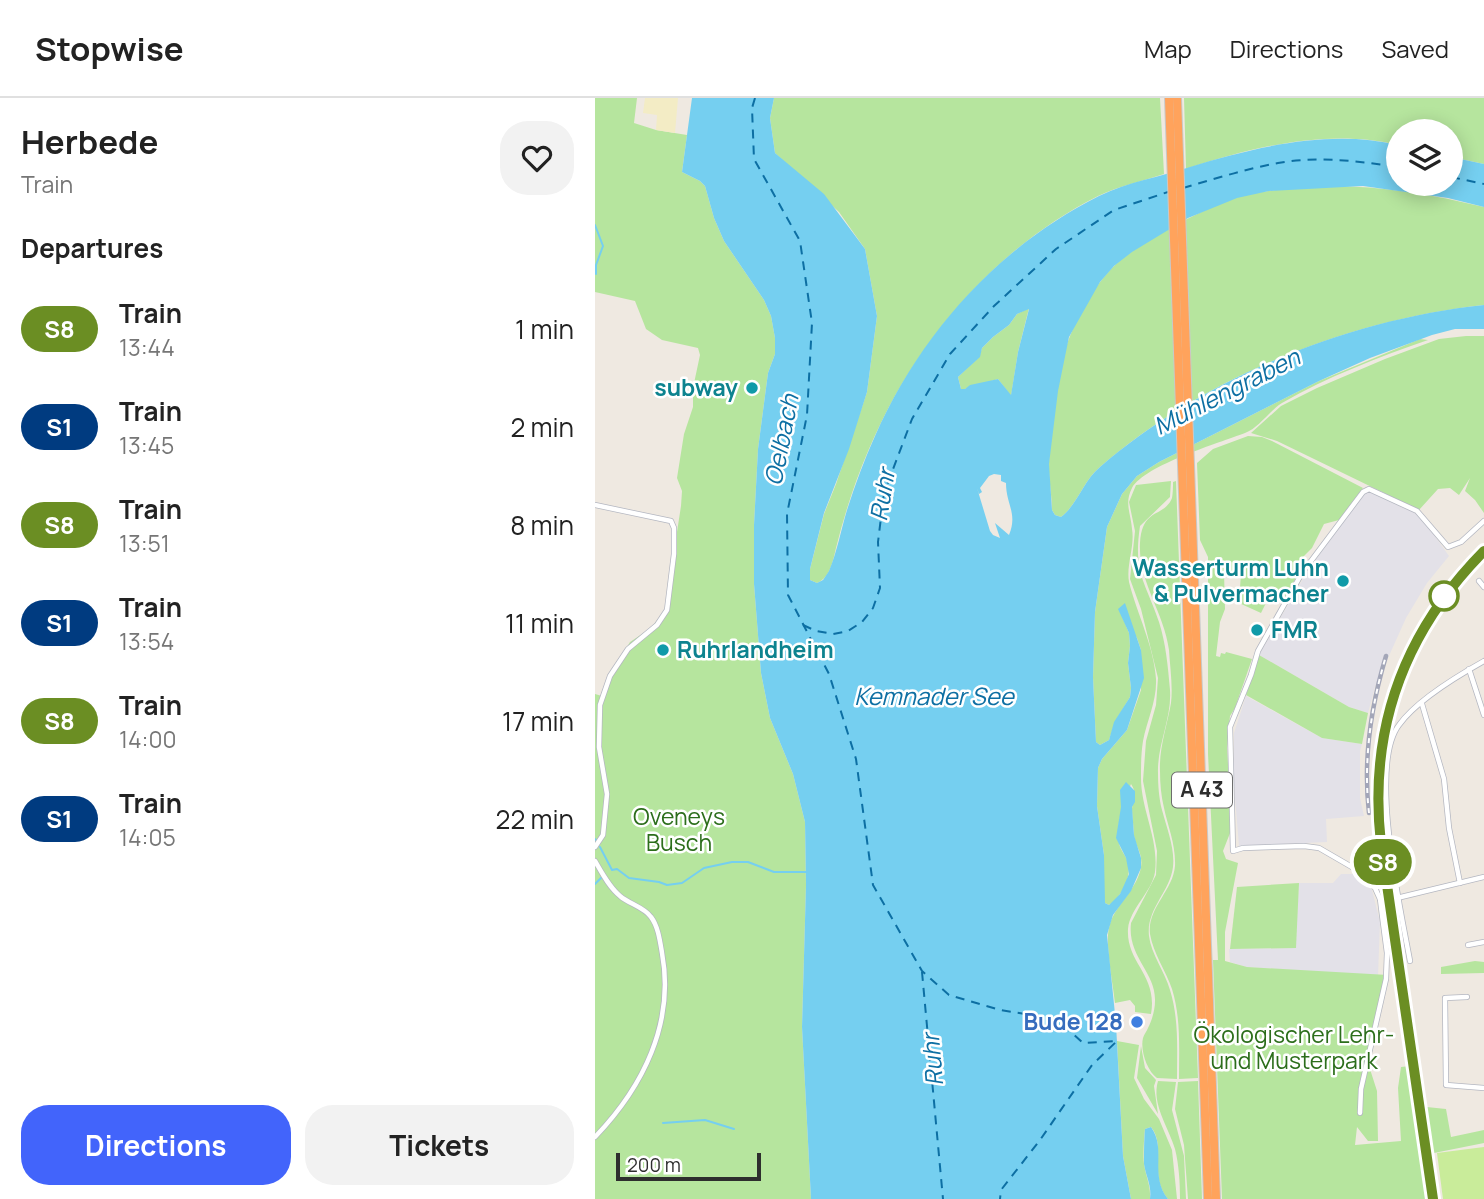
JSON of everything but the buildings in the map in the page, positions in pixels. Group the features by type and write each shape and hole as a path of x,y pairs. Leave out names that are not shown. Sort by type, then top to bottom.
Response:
{"highway":[{"name":"A 43","path":"1169,98 1174,133 1208,1199"},
{"name":"A 43","path":"1174,133 1177,98"},
{"name":"A 43","path":"1187,507 1216,1199"}],"street":[{"path":"1360,1113 1361,1088 1387,979 1387,953 1380,899 1368,879 1319,848 1243,848 1233,851 1230,727 1262,642 1302,573 1357,499 1369,489 1417,511 1447,546 1461,542 1484,521"},
{"path":"595,505 671,521 674,525 674,538 667,610 650,632 628,649 610,676 600,705 600,747 607,794 603,835 595,847"},
{"path":"1479,581 1484,587"},
{"path":"1410,961 1397,898 1387,817 1389,759 1393,736 1398,725 1445,684 1484,661"},
{"path":"1469,669 1484,715"},
{"path":"1422,704 1444,779 1449,828 1460,883"},
{"path":"595,861 615,892 652,918 664,963 665,997 659,1034 638,1081 625,1102 595,1137"},
{"path":"1380,899 1397,898 1484,877"},
{"path":"1468,946 1484,942"},
{"path":"1467,997 1445,998 1446,1085 1484,1088"}],"shaded area":[{"path":"1369,491 1422,518 1449,556 1427,583 1406,618 1375,687 1368,713 1349,707 1259,655 1307,572 1364,492"},
{"path":"1246,696 1322,738 1362,744 1360,798 1364,816 1326,819 1327,842 1239,846 1234,786 1234,733"},
{"path":"1341,874 1359,874 1371,886 1380,922 1378,976 1247,967 1230,962 1229,949 1295,948 1299,883 1333,883"}],"green space":[{"name":"Oveneys Busch","path":"595,98 637,98 634,123 687,135 682,172 705,186 724,241 764,300 771,316 775,354 768,373 758,449 754,584 761,673 770,718 793,774 805,822 802,1027 811,1199 595,1199 595,694 602,696 610,676 630,642 651,628 665,610 681,506 682,491 677,478 684,434 693,407 693,388 700,355 698,348 662,340 646,329 635,301 595,292"},
{"path":"774,98 1160,98 1164,174 1106,192 1066,214 1009,256 959,306 915,363 886,412 854,489 830,569 817,583 810,580 810,569 824,514 867,392 877,316 865,249 839,212 775,153 770,118"},
{"path":"1184,98 1484,98 1484,164 1463,160 1463,119 1386,119 1386,143 1345,138 1291,142 1186,169"},
{"path":"1322,186 1363,187 1386,189 1386,196 1433,196 1484,207 1484,305 1381,324 1330,339 1231,380 1141,435 1094,473 1067,512 1061,517 1055,515 1052,510 1049,462 1059,380 1070,336 1094,291 1112,268 1153,237 1224,202 1259,192"},
{"path":"1029,308 1011,396 998,379 961,389 958,377 979,357 982,348 1009,325 1017,314"},
{"path":"1484,336 1484,513 1465,491 1470,478 1459,495 1450,488 1438,489 1419,510 1277,441 1251,433 1281,406 1317,388 1439,339"},
{"path":"1420,339 1428,340 1317,385 1282,403 1250,431 1167,463 1151,471 1132,488 1128,504 1133,535 1129,582 1149,642 1156,679 1141,755 1142,790 1155,848 1155,872 1128,929 1132,951 1150,989 1152,1001 1151,1014 1135,1012 1135,1006 1130,1000 1115,1003 1108,944 1111,920 1135,884 1141,867 1134,836 1132,809 1135,794 1131,784 1118,828 1119,843 1128,863 1127,881 1109,905 1104,898 1104,855 1097,806 1098,768 1102,759 1127,730 1141,690 1141,650 1137,638 1119,609 1129,633 1130,697 1115,722 1109,740 1100,745 1096,742 1093,677 1095,612 1107,527 1122,494 1137,476 1159,462 1319,381"},
{"name":"Ökologischer Lehr- und Musterpark","path":"1248,436 1272,441 1363,488 1339,520 1324,524 1312,548 1296,564 1299,572 1286,596 1273,590 1267,596 1269,597 1261,613 1239,603 1241,573 1224,572 1225,609 1220,622 1216,656 1220,657 1221,653 1226,652 1252,659 1230,716 1227,748 1232,828 1223,851 1226,859 1238,863 1225,932 1225,961 1247,967 1388,975 1369,1066 1377,1091 1378,1141 1368,1141 1357,1127 1355,1145 1401,1141 1398,1088 1401,1067 1410,1066 1417,1106 1446,1109 1451,1137 1484,1130 1484,1143 1429,1154 1425,1176 1430,1199 1222,1199 1213,960 1218,960 1208,754 1208,557 1200,540 1197,463 1213,449"},
{"path":"1171,481 1170,497 1140,526 1138,555 1142,576 1159,622 1170,690 1158,778 1161,806 1172,846 1173,867 1168,885 1151,917 1149,936 1173,1001 1177,1034 1177,1079 1157,1078 1145,1060 1142,1043 1154,1011 1154,991 1131,935 1131,923 1156,875 1157,851 1143,781 1146,741 1156,705 1158,678 1141,609 1130,579 1135,531 1129,502 1136,485"},
{"path":"1176,481 1198,1078 1179,1079 1179,1033 1175,1000 1150,934 1152,916 1170,884 1175,866 1160,776 1162,745 1172,690 1166,636 1140,557 1145,524 1168,504 1172,498 1173,482"},
{"path":"1259,655 1349,707 1368,713 1362,744 1322,738 1246,695"},
{"path":"1299,883 1296,948 1230,949 1237,887"},
{"path":"1484,962 1484,973 1441,974 1441,967"},
{"path":"1117,1041 1139,1045 1134,1078 1144,1099 1159,1119 1172,1150 1177,1199 1168,1199 1162,1190 1158,1171 1158,1143 1151,1127 1145,1129 1144,1151 1150,1199 1131,1199 1123,1156"},
{"path":"1141,1046 1145,1068 1156,1080 1154,1086 1158,1114 1137,1078"},
{"path":"1158,1081 1176,1082 1172,1110 1184,1156 1186,1199 1180,1199 1176,1155 1159,1107 1156,1090"},
{"path":"1198,1081 1202,1199 1188,1199 1184,1145 1175,1109 1178,1082"},
{"path":"1484,1147 1484,1199 1443,1199 1437,1153"}],"sand":[{"path":"645,98 678,98 675,133 656,130 657,115 643,113"}],"water":[{"name":"Kemnader See","path":"692,98 774,98 770,118 775,153 824,194 865,249 877,316 867,392 849,449 824,513 810,569 810,580 817,583 823,580 829,571 860,473 893,398 939,328 966,296 1028,240 1063,216 1110,191 1240,153 1293,142 1346,139 1386,143 1386,189 1363,186 1269,191 1237,198 1188,218 1132,252 1100,282 1069,337 1058,391 1049,464 1052,510 1055,515 1061,517 1100,467 1184,406 1231,380 1330,339 1433,312 1484,305 1484,329 1455,329 1370,358 1159,462 1137,476 1122,494 1107,527 1095,612 1093,677 1096,742 1100,745 1109,740 1114,722 1130,697 1129,633 1118,609 1125,603 1141,650 1144,678 1127,730 1102,759 1098,768 1097,806 1104,855 1105,903 1109,905 1120,894 1129,874 1126,858 1116,838 1121,807 1120,790 1126,782 1135,791 1132,807 1134,835 1141,868 1131,891 1113,915 1107,935 1116,1024 1123,1156 1131,1199 811,1199 802,1027 805,822 793,774 770,718 761,673 754,584 758,449 768,373 775,354 775,338 771,316 764,300 724,241 705,186 682,172","holes":["1029,309 1011,395 998,379 961,389 958,377 980,357 982,348 1009,325 1017,314","1001,475 1001,481 1006,483 1012,521 1009,535 995,523 1000,538 990,531 977,488 979,494 989,476"]},
{"name":"Kemnader See","path":"1463,160 1484,164 1484,207 1434,196 1463,196"},
{"path":"1151,1127 1158,1144 1158,1171 1162,1190 1168,1199 1150,1199 1144,1152 1145,1129"}],"waterway":[{"path":"595,225 603,246 596,265 596,274"},
{"path":"600,847 612,870 617,869 629,878 667,885 682,883 704,868 732,862 748,862 774,872 806,872"},
{"path":"595,884 601,878"},
{"path":"663,1123 705,1120 734,1129"}],"ferry route":[{"path":"755,98 752,108 754,159 800,241 812,323 807,415 787,514 788,595 829,674 856,759 873,885 922,971 949,995 1000,1010 1057,1019 1083,1043 1117,1041 1092,1065 1040,1140 1001,1190 1000,1199"},
{"path":"1183,188 1254,168 1293,161 1338,160 1386,165"},
{"path":"1463,180 1484,184"},
{"path":"803,625 833,634 848,631 862,622 873,608 880,588 878,542 884,493 912,419 950,354 994,306 1056,249 1114,210 1171,191"},
{"path":"922,972 943,1199"}],"railway":[{"path":"1433,1199 1381,855 1378,781 1390,708 1417,641 1458,579 1484,551"},
{"path":"1369,813 1367,774 1370,734 1376,694 1386,656"}],"train":[{"name":"S8","path":"1433,1199 1378,822 1381,749 1393,696 1414,645 1444,596 1484,551"}],"place":[{"name":"subway","path":"752,388"},
{"name":"Wasserturm Luhn & Pulvermacher","path":"1343,581"},
{"name":"FMR","path":"1257,630"},
{"name":"Ruhrlandheim","path":"663,650"},
{"name":"Bude 128","path":"1137,1022"}],"water label":[{"name":"Mühlengraben","path":"1227,392"},
{"name":"Oelbach","path":"782,440"},
{"name":"Ruhr","path":"883,495"},
{"name":"Ruhr","path":"933,1060"}]}
